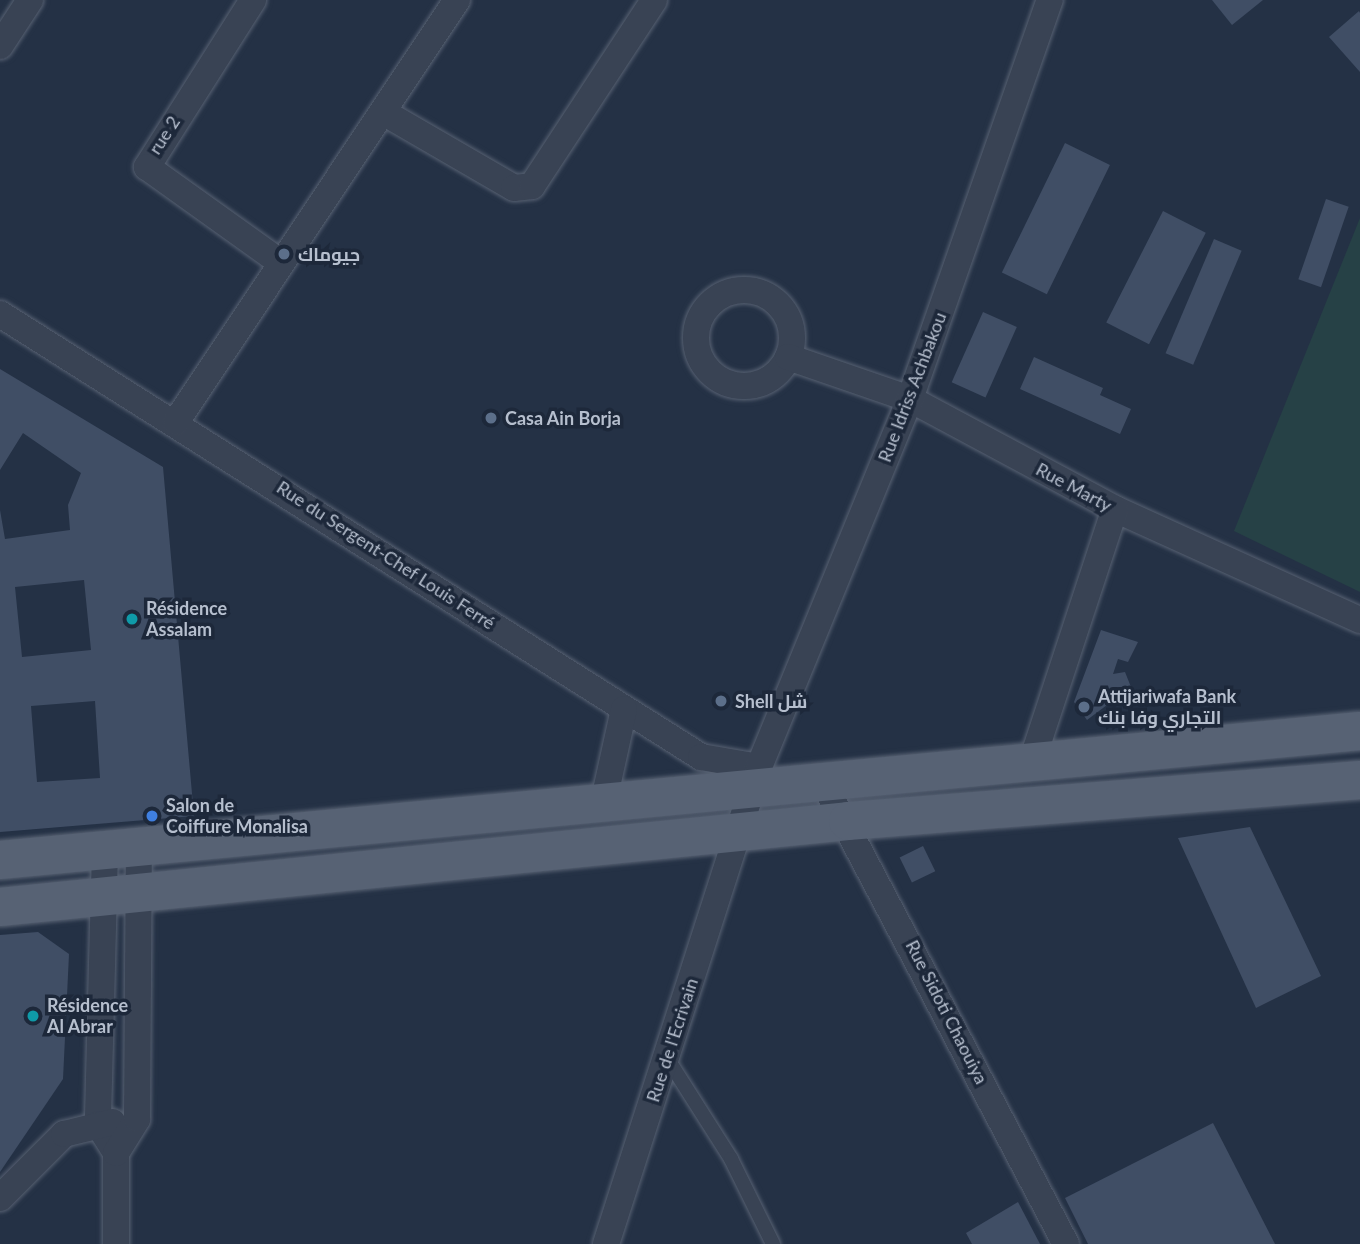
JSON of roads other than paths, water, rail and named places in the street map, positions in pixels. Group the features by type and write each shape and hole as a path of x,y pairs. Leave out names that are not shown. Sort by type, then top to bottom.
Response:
{"main road":[{"path":"0,860 604,800 757,778 823,782 1360,731"},
{"path":"0,907 737,836 848,821 1360,780"}],"street":[{"path":"0,46 30,0"},
{"name":"rue 2","path":"253,0 147,167 281,263"},
{"path":"176,422 457,0"},
{"path":"383,112 514,188 532,186 654,0"},
{"name":"Rue Idriss Achbakou","path":"737,836 757,778 910,399 1050,0"},
{"name":"Rue du Sergent-Chef Louis Ferré","path":"0,314 176,422 701,757 757,778"},
{"name":"Rue Marty","path":"788,357 910,399 1115,509 1360,620"},
{"path":"1032,761 1115,509"},
{"path":"604,800 624,709"},
{"name":"Rue Sidoti Chaouiya","path":"823,782 848,821 1066,1244"},
{"name":"Rue de l'Ecrivain","path":"606,1244 737,836"},
{"path":"116,1244 116,1153 137,1119 122,848"},
{"path":"116,1153 97,1124 124,894 122,848"},
{"path":"0,1198 41,1150 64,1134 97,1124 137,1119"}],"lane":[{"path":"667,1058 731,1159 773,1244"}],"place":[{"name":"جيوماك","path":"284,254"},
{"name":"Casa Ain Borja","path":"491,418"},
{"name":"Résidence Assalam","path":"132,619"},
{"name":"Shell شل","path":"721,701"},
{"name":"Attijariwafa Bank التجاري وفا بنك","path":"1084,707"},
{"name":"Salon de Coiffure Monalisa","path":"152,816"},
{"name":"Résidence Al Abrar","path":"33,1016"}]}
